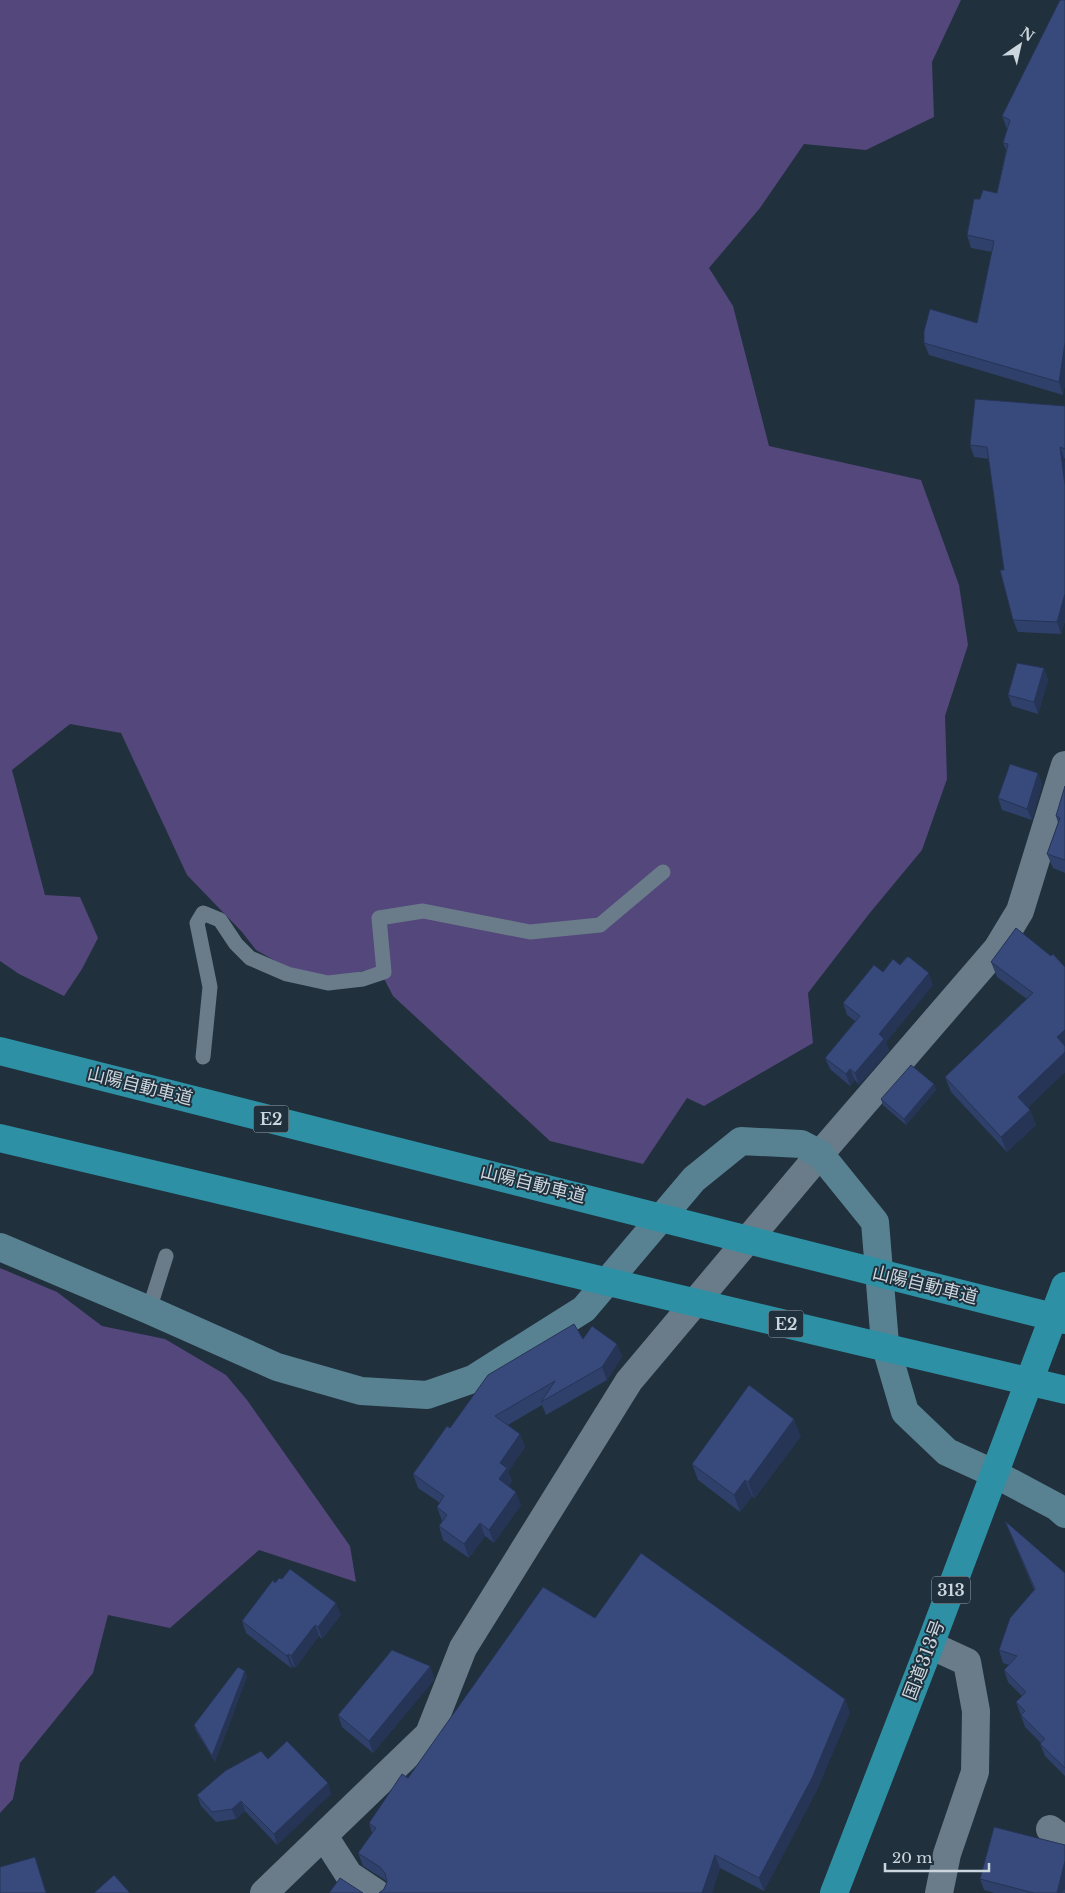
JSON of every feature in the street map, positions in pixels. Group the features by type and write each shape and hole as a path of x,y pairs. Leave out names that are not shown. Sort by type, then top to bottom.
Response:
{"highway":[{"name":"山陽自動車道","path":"0,1051 541,1186 1065,1320"},
{"name":"E2","path":"0,1138 1065,1390"},
{"name":"国道313号","path":"834,1893 930,1645 1065,1286"}],"street":[{"path":"264,1893 429,1734 463,1648 629,1381 820,1154 997,950 1020,911 1065,765"},
{"path":"0,1247 277,1367 360,1391 427,1395 473,1379 584,1309 694,1178 741,1141 801,1144 820,1154 875,1222 885,1344 905,1412 947,1452 995,1474 1057,1507 1065,1514"},
{"path":"930,1645 967,1662 976,1711 975,1772 947,1854 939,1893"},
{"path":"324,1836 349,1875 376,1893"}],"lane":[{"path":"203,1057 210,987 197,923 203,913 220,920 236,944 250,958 287,974 328,983 363,979 384,972 379,918 423,911 530,932 600,925 663,872"},
{"path":"149,1310 166,1256"}],"shaded area":[{"path":"0,0 961,0 932,62 934,117 866,150 804,144 760,208 709,268 733,306 769,446 921,480 959,585 968,645 945,716 947,779 922,850 869,914 808,993 813,1043 704,1106 687,1098 643,1164 550,1141 393,996 378,967 336,978 286,967 256,950 242,932 187,875 121,733 70,724 12,770 45,895 80,897 98,938 82,969 64,996 19,974 0,961"},
{"path":"0,1268 57,1292 102,1326 165,1339 226,1375 247,1400 350,1546 356,1582 259,1550 170,1628 108,1615 93,1673 20,1763 13,1799 0,1813"}],"building":[{"path":"1060,0 1065,0 1065,343 1059,382 924,343 924,331 930,309 977,323 994,241 967,235 974,199 980,199 983,190 997,193 1008,144 1003,143 1010,120 1002,116"},
{"path":"975,399 1065,406 1065,449 1060,447 1065,485 1065,594 1057,622 1013,620 1000,570 1004,570 987,447 970,445"},
{"path":"1017,663 1044,668 1034,702 1008,695"},
{"path":"1010,764 1038,773 1027,809 998,798"},
{"path":"1065,786 1065,860 1047,854 1060,818 1056,816"},
{"path":"1016,928 1051,956 1053,954 1065,967 1065,1030 1057,1037 1065,1046 1065,1052 1018,1097 1030,1110 1001,1137 945,1077 1033,993 991,962"},
{"path":"907,957 929,973 879,1034 884,1039 855,1073 850,1069 846,1074 825,1058 860,1016 843,1003 874,965 883,972 893,959 900,965"},
{"path":"911,1065 934,1084 904,1119 881,1099"},
{"path":"574,1324 583,1339 592,1326 617,1344 602,1367 541,1402 555,1381 495,1416 520,1434 500,1463 507,1468 499,1479 516,1492 489,1530 480,1523 464,1544 439,1526 447,1515 437,1507 444,1496 413,1474 447,1426 450,1428 488,1375"},
{"path":"749,1385 794,1419 748,1482 745,1480 734,1495 692,1464"},
{"path":"1005,1521 1065,1573 1065,1768 1040,1744 1045,1739 1021,1715 1025,1711 1016,1702 1026,1692 1004,1670 1017,1656 999,1650 1010,1618 1035,1589"},
{"path":"641,1553 845,1699 812,1778 759,1878 715,1855 702,1893 379,1893 384,1889 387,1882 385,1873 380,1867 358,1853 376,1828 369,1823 402,1774 408,1778 543,1587 595,1618"},
{"path":"290,1569 336,1603 318,1627 315,1625 291,1656 288,1654 287,1656 242,1621 273,1580 275,1583 279,1578 282,1579"},
{"path":"392,1650 430,1666 369,1741 338,1715"},
{"path":"238,1667 245,1671 212,1756 194,1725"},
{"path":"287,1741 328,1783 274,1834 241,1801 232,1809 212,1812 197,1795 225,1771 261,1751 268,1759"},
{"path":"994,1827 1065,1845 1065,1861 1057,1893 1034,1893 980,1879"},
{"path":"35,1857 46,1893 0,1893 0,1867"},
{"path":"114,1875 130,1893 94,1893"},
{"path":"340,1878 363,1893 329,1893"}]}
